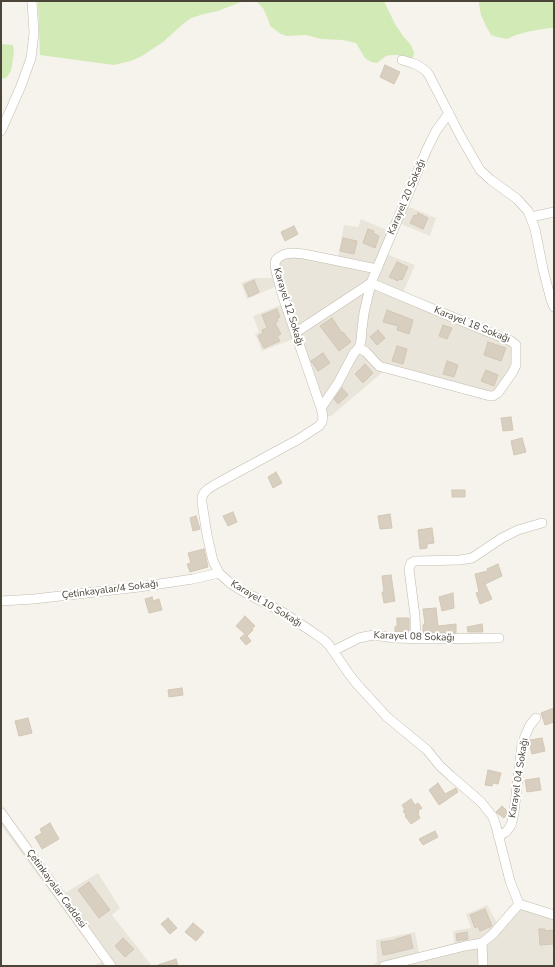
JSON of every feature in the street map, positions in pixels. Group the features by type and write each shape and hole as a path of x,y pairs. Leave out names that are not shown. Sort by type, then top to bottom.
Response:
{"street":[{"path":"1,131 21,86 31,58 34,32 32,1"},
{"path":"402,60 419,66 426,71 480,170 521,202 528,211 535,229 543,269 554,308"},
{"name":"Karayel 20 Sokağı","path":"371,283 427,149 436,131 449,113"},
{"path":"531,217 554,212"},
{"name":"Karayel 12 Sokağı","path":"320,408 276,271 276,260 285,254 293,253 377,269"},
{"path":"295,333 371,283"},
{"path":"320,408 338,383 348,364 359,348 364,313 371,283"},
{"name":"Karayel 18 Sokağı","path":"359,348 366,352 382,368 490,396 498,393 516,365 516,345 511,341 371,283"},
{"name":"Karayel 10 Sokağı","path":"320,408 322,422 319,426 216,484 204,493 202,503 213,561 219,573 230,583 284,613 324,640 334,651 348,674 382,712 396,726 427,750 450,776 481,802 493,818 510,881 519,904"},
{"path":"416,639 415,616 409,569 411,563 415,561 460,560 472,558 502,538 518,530 542,523"},
{"name":"Çetinkayalar/4 Sokağı","path":"1,601 34,599 139,587 192,579 219,573"},
{"name":"Karayel 08 Sokağı","path":"334,651 359,638 375,635 427,640 499,638"},
{"name":"Karayel 04 Sokağı","path":"498,836 506,832 512,822 522,744 528,729 536,718"},
{"name":"Çetinkayalar Caddesi","path":"1,813 112,966"},
{"path":"384,966 482,943 494,934 519,904 554,915"},
{"path":"482,943 483,966"}],"shaded area":[{"path":"402,204 436,218 430,236 399,223 386,254 415,265 403,293 519,341 521,345 521,355 519,364 501,395 384,371 331,416 319,417 293,339 262,351 255,334 259,332 253,316 281,305 275,287 247,299 241,283 254,278 272,278 270,263 272,258 286,249 307,250 338,257 344,225 358,227 361,219 389,231"},
{"path":"3,806 65,893 98,873 120,908 112,915 152,966 92,966 102,962 1,825 1,810"},
{"path":"487,905 497,923 510,906 554,913 554,966 372,966 377,962 376,940 415,932 419,953 454,943 453,931 471,928 466,914"}],"green space":[{"path":"38,1 246,1 218,11 191,18 163,42 142,56 131,61 114,65 40,55"},
{"path":"254,1 384,1 395,24 411,45 414,53 413,57 410,59 398,55 392,55 386,56 377,63 371,62 365,58 356,43 343,40 321,39 306,35 287,36 281,34 270,26 263,8"},
{"path":"479,1 554,1 554,28 531,31 507,39 491,35 481,15"},
{"path":"1,44 13,45 14,53 11,71 6,78 1,79"}],"building":[{"path":"385,65 400,72 394,84 380,77"},
{"path":"418,213 428,218 423,229 410,223 414,215 417,216"},
{"path":"294,226 298,234 285,241 281,232"},
{"path":"368,229 374,231 373,233 379,236 375,248 363,243"},
{"path":"343,238 357,241 354,254 340,251"},
{"path":"397,262 408,267 402,280 399,279 398,281 389,277"},
{"path":"254,280 259,292 249,297 244,285"},
{"path":"277,309 280,317 277,318 278,321 275,323 281,334 277,336 280,341 264,348 258,336 263,333 262,330 267,328 262,315"},
{"path":"387,310 413,320 409,334 397,330 398,326 383,322"},
{"path":"332,318 342,333 343,332 351,342 339,351 320,326"},
{"path":"443,325 452,328 447,339 439,336"},
{"path":"378,330 385,338 377,345 370,337"},
{"path":"488,342 506,348 501,361 484,355"},
{"path":"397,346 407,349 403,364 392,361"},
{"path":"323,353 330,363 318,371 311,361"},
{"path":"447,361 458,365 454,377 443,374"},
{"path":"365,364 373,373 363,383 355,374"},
{"path":"486,370 498,375 494,386 481,381"},
{"path":"342,388 348,395 338,404 334,399"},
{"path":"511,417 513,430 503,431 501,418"},
{"path":"522,438 526,452 514,455 511,441"},
{"path":"276,472 282,483 273,488 268,477"},
{"path":"452,490 465,490 465,497 452,497"},
{"path":"233,512 237,522 228,526 223,516"},
{"path":"390,514 392,528 380,529 378,516"},
{"path":"196,516 200,529 193,531 190,518"},
{"path":"432,528 434,543 427,544 427,548 420,549 418,530"},
{"path":"204,549 208,567 190,572 187,564 191,563 188,553"},
{"path":"498,564 502,576 485,584 492,599 480,604 476,593 479,592 475,574 488,571 487,569"},
{"path":"391,575 395,601 384,603 382,576"},
{"path":"453,593 454,608 442,611 439,597"},
{"path":"152,597 153,601 159,599 162,610 149,613 145,599"},
{"path":"436,608 438,626 456,624 456,633 423,633 423,625 425,624 423,609"},
{"path":"245,616 255,626 247,636 251,641 246,645 240,638 245,634 236,626"},
{"path":"397,618 409,618 409,631 395,632"},
{"path":"482,624 483,632 468,632 467,627"},
{"path":"182,688 183,695 169,697 168,690"},
{"path":"554,708 554,722 545,725 541,713"},
{"path":"28,718 32,733 19,736 15,721"},
{"path":"542,738 545,751 532,754 529,742 530,740"},
{"path":"488,770 501,773 498,784 493,783 492,786 485,785"},
{"path":"539,778 541,790 527,792 525,780"},
{"path":"438,783 445,794 456,788 458,792 439,805 429,790"},
{"path":"411,799 415,805 418,803 422,808 418,811 420,818 411,824 405,816 406,815 403,811 405,810 402,805"},
{"path":"502,806 508,812 504,818 496,812"},
{"path":"50,823 59,839 42,849 35,837 42,833 40,829"},
{"path":"435,831 438,837 423,845 419,839"},
{"path":"89,882 110,910 99,918 78,890"},
{"path":"485,909 492,926 480,931 478,926 475,928 470,915"},
{"path":"168,918 177,928 170,934 161,924"},
{"path":"193,923 204,932 196,941 185,932"},
{"path":"539,929 545,929 545,931 553,930 554,944 540,945"},
{"path":"467,932 468,939 457,941 456,934"},
{"path":"410,935 413,948 383,955 381,942 396,940"},
{"path":"123,938 134,949 125,957 115,946"},
{"path":"176,959 178,966 158,966 158,965"}]}
